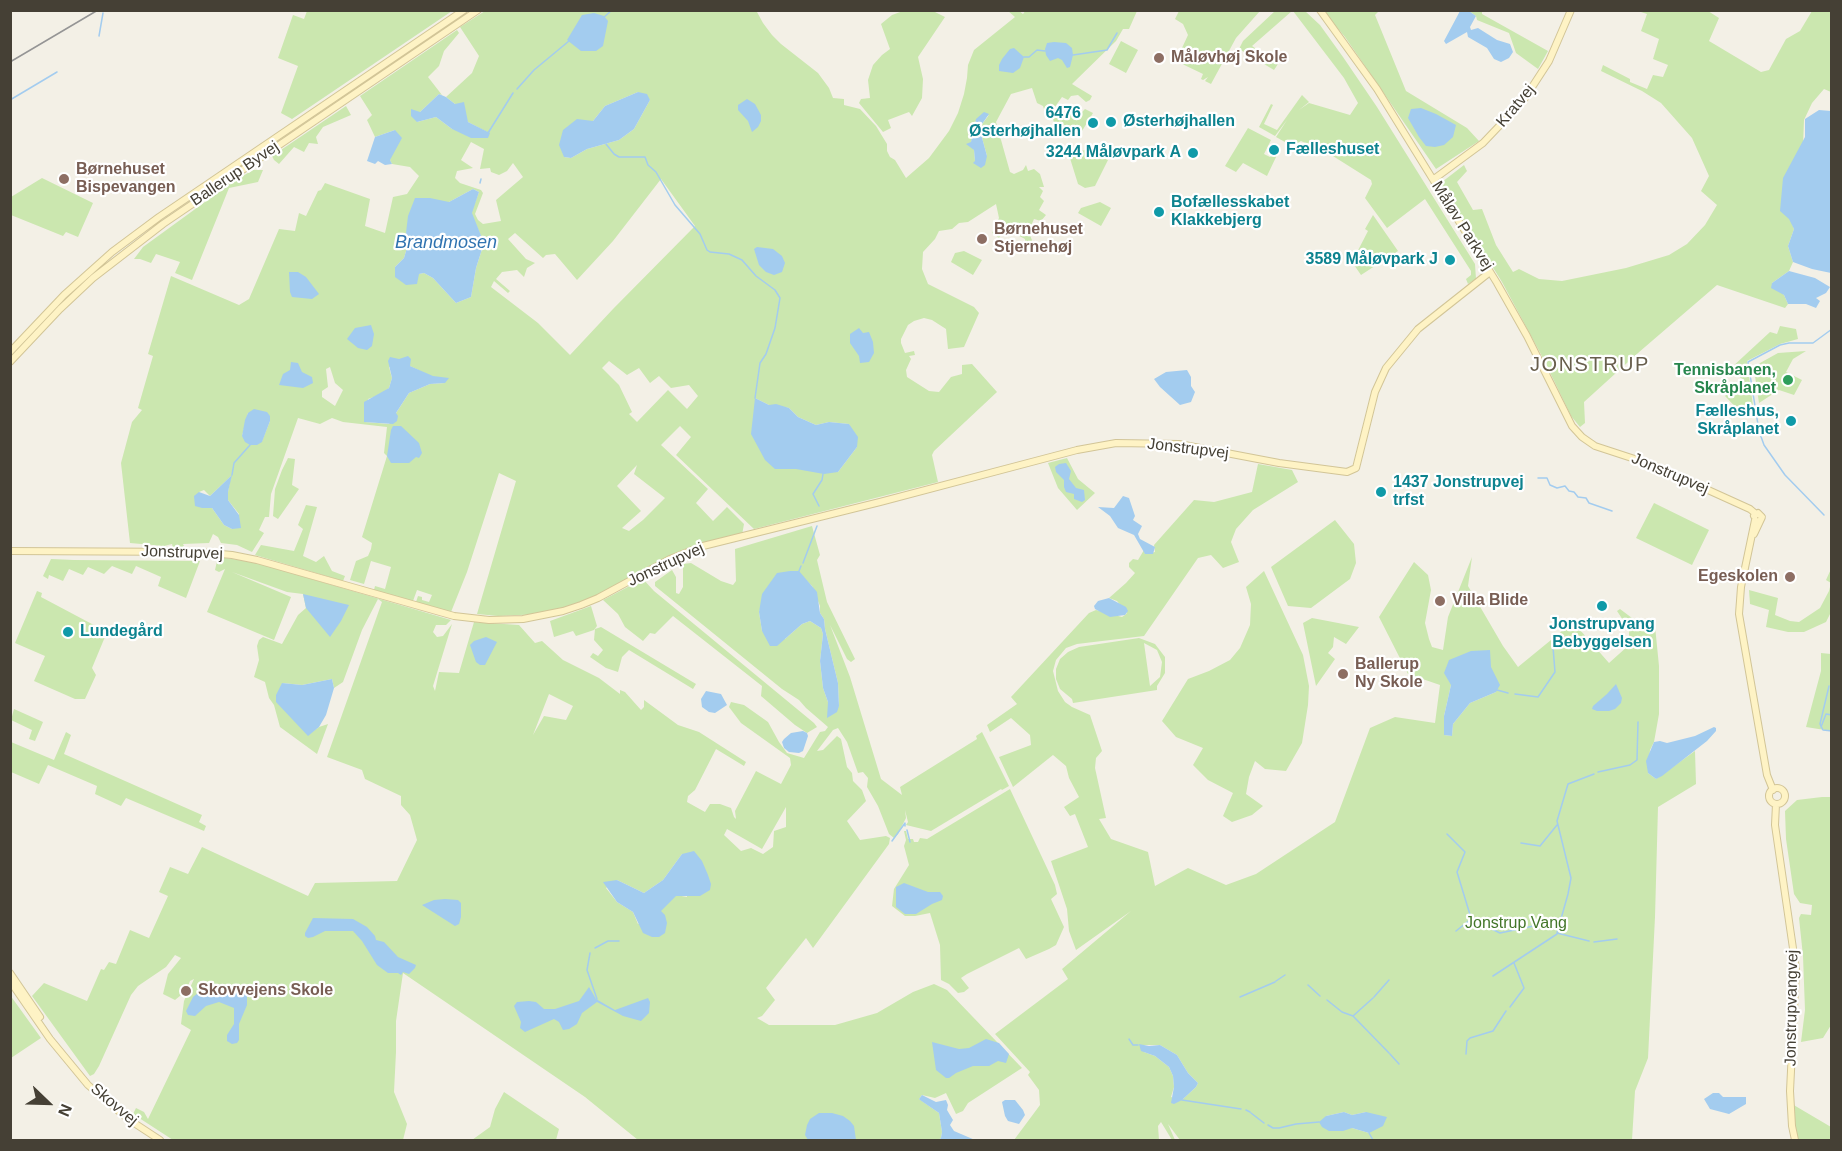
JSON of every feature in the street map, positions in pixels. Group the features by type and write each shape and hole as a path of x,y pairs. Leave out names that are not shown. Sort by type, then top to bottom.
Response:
{"street":[{"name":"Ballerup Byvej","path":"10,352 64,295 112,252 159,217 464,10"},
{"name":"Ballerup Byvej","path":"10,362 93,278 146,237 229,178 478,10"},
{"name":"Måløv Parkvej","path":"1320,10 1371,81 1434,179 1527,336 1572,426 1595,446"},
{"name":"Kratvej","path":"1434,179 1483,143 1523,101 1549,61 1570,10"},
{"name":"Jonstrupvej","path":"10,552 201,552 232,555 257,560 454,616 513,620 544,616 581,605 703,546 1077,450 1116,444 1179,444 1347,472 1356,468 1375,392 1386,368 1419,327 1491,274"},
{"name":"Jonstrupvej","path":"1595,446 1653,465 1743,506 1756,518 1740,593 1740,626 1767,775 1773,790"},
{"path":"1780,789 1785,796 1783,801 1776,804 1770,799 1770,794 1773,790 1780,789"},
{"name":"Jonstrupvangvej","path":"1776,804 1775,825 1796,969 1790,1091 1791,1117 1796,1140"},
{"name":"Skovvej","path":"10,973 71,1065"},
{"name":"Skovvej","path":"10,981 50,1039 88,1084 117,1111 160,1140"}],"green space":[{"path":"307,10 452,11 292,119 281,113 298,66 278,58 293,15 304,19"},
{"path":"1026,10 1137,11 1129,29 1123,29 1116,41 1072,84 1092,96 1090,100 1086,102 1078,95 1071,96 1068,100 1062,97 1047,118 1043,106 1037,103 1032,88 1011,94 996,122 1010,172 1014,174 1023,170 1026,165 1028,171 1034,169 1040,174 1044,187 1039,187 1043,191 1040,197 1044,201 1039,210 1046,215 1041,221 1034,219 1030,228 1034,233 1030,235 1036,251 1025,246 1025,239 1006,229 999,238 992,233 999,218 996,204 968,222 959,223 952,229 939,231 923,252 922,269 928,284 974,307 979,313 964,347 948,349 946,329 932,320 924,318 908,325 901,343 905,353 914,351 915,355 909,356 911,359 906,370 907,377 929,391 939,392 951,377 962,374 962,365 972,364 997,392 934,451 932,455 938,482 754,529 676,455 691,437 680,426 661,445 708,489 696,503 713,521 727,507 744,524 742,535 707,542 675,553 596,597 565,608 542,614 498,616 477,614 516,481 499,473 467,572 451,612 416,602 418,596 429,602 432,595 417,590 413,601 374,590 375,586 385,589 391,567 371,561 364,584 350,580 356,561 368,556 371,549 372,543 362,537 387,456 384,453 387,427 343,422 332,418 320,424 298,418 271,494 269,517 265,517 259,530 264,533 252,552 237,545 221,543 213,534 209,543 183,544 182,547 173,548 172,544 164,546 130,543 121,463 132,422 142,410 138,408 153,356 148,354 171,276 239,305 249,299 279,229 295,231 299,213 306,216 318,191 325,183 370,199 365,226 385,233 393,197 407,194 419,176 410,167 392,164 390,160 395,130 375,137 367,120 372,115 360,96 457,30 459,33 444,51 439,66 428,77 442,95 439,94 420,112 417,122 436,117 452,129 489,133 468,122 455,104 446,97 472,73 479,56 460,27 485,11 759,11 757,12 772,35 818,73 833,98 844,99 844,105 860,109 876,126 887,144 890,157 895,160 906,178 929,158 949,131 964,94 968,65 974,50 1015,17 1008,11 1019,11 1023,14","holes":["638,92 650,100 634,129 619,140 587,149 571,158 564,157 605,106","989,115 982,124 981,134 987,156 975,161 971,142 975,131 973,125","471,142 484,149 480,169 490,168 491,172 499,175 507,171 513,163 523,177 496,200 501,221 483,224 478,220 475,214 483,193 481,190 460,183 455,178 457,171 473,168 461,160","661,179 695,226 570,355 538,323 491,287 494,281 508,293 510,291 496,279 502,272 517,270 524,277 527,268 535,263 526,259 508,239 515,233 543,258 546,255 555,254 577,280 613,241","473,189 479,192 471,213 484,243 476,268 471,297 456,303 433,278 424,273 419,274 395,267 404,258 409,241 406,233 449,202","609,361 627,375 639,368 650,383 659,376 671,388 689,385 698,396 687,409 668,390 637,422 629,414 632,412 619,385 602,368","410,363 410,366 445,383 430,384 409,393 389,424 365,422 368,399 380,395 389,388 392,378 389,367","330,367 335,383 343,390 335,406 322,397 322,391 328,387 326,369","755,398 769,405 789,408 798,417 816,425 829,422 849,424 857,447 838,472 795,466","248,413 270,416 262,441 242,436","637,465 634,474 665,498 629,531 622,528 641,511 617,486","231,476 228,500 239,514 232,529 224,525 212,508 202,508 199,492 204,490 210,496"]},
{"path":"903,11 933,11 945,17 918,57 923,79 922,98 912,116 909,112 888,120 891,128 883,132 859,103 861,99 870,98 868,80 873,65 890,49 881,24 892,15"},
{"path":"1179,11 1260,11 1236,38 1211,84 1205,81 1208,77 1201,79 1203,74 1176,61 1188,35 1183,24 1175,19"},
{"path":"1275,11 1292,11 1252,46 1278,64 1274,70 1239,49 1243,41"},
{"path":"1293,11 1305,11 1320,25 1343,57 1475,264 1476,279 1468,284 1466,279 1471,275 1471,271 1425,199 1387,228 1365,198 1372,184 1371,180 1317,146 1314,147 1301,141 1292,146 1276,137 1287,120 1275,136 1259,127 1271,104 1273,105 1264,124 1277,130 1302,95 1309,102 1299,110 1309,103 1350,115 1358,103 1344,78"},
{"path":"1323,11 1379,11 1375,15 1406,91 1467,128 1479,141 1436,169 1345,37"},
{"path":"1469,11 1482,11 1482,14 1548,51 1538,69 1516,53 1509,33 1477,20 1476,16"},
{"path":"1638,11 1708,11 1719,18 1709,41 1761,72 1769,70 1786,39 1800,31 1812,11 1831,11 1831,92 1824,89 1812,103 1804,120 1803,146 1792,224 1794,229 1788,246 1793,262 1789,271 1772,283 1784,295 1788,304 1785,308 1717,285 1584,402 1585,423 1580,427 1571,416 1502,282 1442,188 1442,182 1464,165 1467,171 1457,182 1473,210 1482,209 1496,245 1513,272 1519,269 1539,279 1562,281 1626,268 1669,255 1687,244 1705,225 1717,205 1701,191 1709,176 1692,138 1661,103 1601,71 1603,65 1630,79 1630,82 1647,89 1653,75 1663,77 1668,65 1653,59 1659,39 1641,31 1647,14"},
{"path":"1121,41 1138,50 1126,73 1109,64"},
{"path":"346,106 351,115 323,127 316,137 318,144 309,143 304,152 294,147 279,164 274,160 272,156"},
{"path":"1085,109 1093,113 1082,131 1059,138 1052,116 1068,111 1080,114"},
{"path":"1248,128 1271,140 1264,154 1270,157 1273,154 1277,155 1267,176 1243,163 1236,172 1225,166"},
{"path":"1088,149 1108,160 1095,186 1085,188 1078,184 1069,155"},
{"path":"253,170 263,170 258,182 229,188 192,280 175,273 180,262 156,254 151,263 134,259 143,247 231,183"},
{"path":"42,178 93,203 78,237 66,232 63,236 11,215 11,197"},
{"path":"1100,202 1111,208 1101,226 1078,213 1081,208"},
{"path":"1373,215 1398,251 1361,275 1352,262 1368,231 1365,229"},
{"path":"964,251 982,260 973,275 951,262 955,253"},
{"path":"1780,326 1796,329 1798,339 1780,344 1747,361 1753,406 1750,413 1743,415 1725,396 1742,379 1731,368 1770,332 1777,334"},
{"path":"1806,351 1793,359 1786,372 1802,380 1794,395 1779,390 1759,403 1755,376 1760,363 1778,353"},
{"path":"288,458 295,459 292,485 299,489 278,519 273,516 275,489"},
{"path":"1067,458 1078,479 1095,493 1077,510 1058,488 1048,463"},
{"name":"Jonstrup Vang","path":"1258,464 1292,470 1298,482 1253,510 1236,529 1231,542 1239,562 1223,568 1211,555 1198,558 1144,636 1077,644 1066,648 1056,660 1053,671 1058,691 1065,702 1090,715 1102,751 1096,758 1095,768 1106,818 1099,819 1111,839 1148,852 1155,886 1188,868 1226,885 1256,874 1335,822 1370,728 1395,717 1435,723 1440,685 1408,674 1379,617 1414,562 1428,575 1431,590 1425,623 1429,639 1432,647 1443,650 1448,617 1472,557 1468,586 1518,667 1573,622 1609,663 1629,645 1629,629 1617,611 1620,609 1636,621 1655,626 1659,666 1659,714 1654,742 1650,750 1648,773 1656,779 1695,751 1696,784 1658,807 1648,1058 1635,1091 1632,1140 1180,1140 1168,1124 1175,1140 1172,1140 1161,1122 1158,1126 1159,1140 1014,1140 1040,1105 1039,1090 1028,1075 1030,1072 995,1034 1068,979 1062,969 1131,911 1076,950 1069,931 1067,909 1051,861 1088,847 1075,814 1070,816 1064,807 1079,797 1069,778 1066,766 1053,755 1013,787 999,757 1031,745 1030,735 1011,718 990,732 987,725 1017,704 1011,697 1089,613 1096,610 1122,617 1127,613 1117,601 1109,598 1135,573 1129,567 1129,563 1133,559 1138,560 1144,550 1145,554 1155,552 1154,545 1194,500 1214,502 1252,492","holes":["1451,685 1496,692 1470,703 1453,724 1452,736 1444,735 1444,716","1142,1045 1160,1045 1177,1055 1188,1073 1198,1083 1196,1087 1182,1100 1171,1097 1174,1087 1169,1067 1155,1056 1144,1052","1344,1112 1352,1115 1366,1112 1369,1133 1326,1116"]},
{"path":"1654,503 1709,530 1692,565 1636,538"},
{"path":"306,505 317,507 303,556 316,562 324,556 332,571 345,576 343,581 255,555 261,545 294,551 303,529 298,525"},
{"path":"1335,520 1354,544 1356,563 1350,579 1311,608 1288,606 1271,567"},
{"path":"812,526 820,555 817,560 827,602 855,659 851,662 847,659 830,625 850,677 881,779 902,795 900,787 977,739 976,736 982,732 1009,786 931,831 906,825 908,822 905,810 906,818 894,838 889,834 878,806 867,787 868,778 863,772 858,773 847,742 838,728 833,730 817,751 823,750 837,736 841,739 847,767 852,773 853,781 862,790 866,801 847,821 860,840 886,836 890,838 889,844 813,948 806,938 766,988 775,1000 762,1016 757,1018 769,1025 835,1025 877,1013 913,992 934,984 947,990 1022,1068 968,1103 963,1111 956,1114 946,1093 935,1098 922,1095 919,1099 939,1113 942,1132 938,1140 638,1140 585,1097 403,973 396,1021 394,1092 407,1124 403,1140 173,1140 133,1114 136,1108 144,1112 148,1119 191,1030 181,1024 184,1001 194,979 190,981 186,991 175,1000 163,994 168,974 181,958 175,955 166,967 138,986 131,995 99,1066 90,1076 32,996 44,983 87,1001 101,969 104,970 109,962 116,964 130,930 149,938 168,896 159,892 170,867 188,874 202,847 308,896 315,883 397,881 417,840 410,815 401,805 401,796 365,779 362,770 327,757 382,602 378,599 362,630 343,682 334,688 332,679 302,685 282,683 308,735 328,724 317,754 280,727 265,682 254,677 259,660 257,646 259,640 263,637 282,644 298,615 306,608 303,594 287,592 232,572 291,597 274,640 207,612 225,569 219,572 215,570 218,557 254,562 451,620 446,625 436,625 433,632 437,637 443,636 452,624 433,686 435,691 439,672 459,673 474,622 519,625 535,643 542,641 563,660 599,678 620,694 620,690 625,692 641,710 644,707 644,700 678,725 699,732 746,762 744,766 716,749 695,790 688,796 687,802 705,812 710,804 720,804 731,808 736,819 735,811 756,771 781,784 791,765 790,758 741,723 729,707 731,702 744,705 768,722 787,753 804,758 820,732 825,731 828,727 799,700 782,689 655,586 655,582 672,570 676,577 676,593 679,594 683,587 683,564 691,563 721,581 733,585 736,581 735,549","holes":["790,571 797,572 812,586 824,619 838,683 839,706 828,712 820,661 823,634 821,628 810,621 802,624 785,639 762,631 759,612","549,694 573,706 566,720 544,716 533,735","786,807 786,827 774,831 773,847 763,854 751,848 741,851 724,835 727,829 762,849","682,854 687,897 676,895 660,911 638,924 633,912 617,902 606,888 617,880 644,893 663,880"]},
{"path":"51,559 200,561 186,598 158,586 161,577 136,566 132,574 112,566 104,574 88,567 83,575 69,569 63,581 49,575 48,579 43,576"},
{"path":"1831,569 1831,583 1826,580"},
{"path":"1264,571 1303,655 1309,686 1308,705 1302,743 1286,771 1265,769 1255,761 1246,794 1263,806 1252,815 1232,822 1223,816 1233,793 1208,780 1193,765 1203,748 1176,737 1162,721 1188,679 1230,660 1240,648 1250,625 1251,604 1246,587"},
{"path":"643,579 654,591 817,727 807,733 795,725 761,696 762,686 673,616 655,634 650,633 643,641 625,627 618,614 603,600"},
{"path":"1831,583 1831,612 1826,622 1804,632 1788,632 1766,627 1769,610 1750,604 1749,590 1778,598 1775,615 1799,622 1820,608"},
{"path":"37,591 42,593 41,597 107,632 92,668 96,675 85,699 75,699 34,681 45,656 15,643"},
{"path":"591,606 597,626 594,630 576,636 573,631 554,637 550,621"},
{"path":"1312,618 1359,627 1346,644 1334,637 1333,647 1328,653 1335,659 1316,686 1303,623"},
{"path":"601,627 696,684 693,689 629,650 622,657 618,672 606,668 590,657 593,653 598,656 603,650 594,640 595,629"},
{"path":"1139,638 1155,644 1165,657 1165,673 1157,690 1073,703 1072,699 1060,689 1056,679 1056,669 1060,659 1079,647","holes":["1144,643 1157,650 1162,662 1160,677 1150,686"]},
{"path":"1821,653 1831,654 1831,731 1806,727 1821,671"},
{"path":"14,709 43,722 35,741 29,739 32,730 11,720"},
{"path":"66,732 71,735 64,754 202,815 199,822 206,826 204,831 126,798 121,806 95,794 97,786 48,765 39,784 11,772 11,742 54,760"},
{"path":"1010,789 1055,885 1057,894 1051,899 1064,927 1056,945 1049,949 1026,959 1019,948 967,974 961,978 969,988 958,993 941,980 940,945 930,913 905,916 892,906 894,889 909,865 904,846 906,840 904,831 908,839 913,839 914,842 918,842 920,838 927,839"},
{"path":"1832,797 1831,1025 1823,1038 1801,1042 1805,1010 1799,918 1801,914 1811,915 1812,905 1800,903 1794,894 1786,839 1785,811 1797,800"},
{"path":"10,995 41,1038 11,1058 10,1058"},
{"path":"504,1092 559,1129 556,1140 472,1140 490,1127 495,1109"},
{"path":"1792,1104 1831,1127 1831,1140 1797,1140"}],"water":[{"path":"1460,11 1469,11 1476,16 1470,27 1471,30 1478,28 1497,40 1510,44 1513,52 1509,58 1501,62 1494,59 1487,48 1468,37 1467,32 1446,44 1444,41"},
{"path":"594,13 604,16 608,21 603,46 596,51 581,51 567,40 582,15"},
{"path":"1047,43 1066,43 1072,48 1070,67 1067,68 1058,58 1050,61 1046,55"},
{"path":"1014,48 1024,57 1020,68 1013,73 999,71 1002,59 1010,49"},
{"path":"638,92 647,94 650,100 634,129 619,140 587,149 571,158 564,157 559,145 563,130 577,119 593,121 605,106"},
{"path":"439,94 455,104 464,102 468,122 490,133 488,138 471,138 452,129 436,117 417,122 411,116 411,109 420,112"},
{"path":"747,99 755,104 761,115 758,127 752,132 748,121 738,110 738,105"},
{"path":"1421,108 1456,125 1453,137 1444,145 1426,146 1419,137 1408,118 1411,109"},
{"path":"1819,110 1831,111 1831,273 1793,262 1788,246 1794,229 1789,219 1780,211 1783,178 1805,137 1805,119"},
{"path":"984,112 989,114 982,124 981,134 987,156 985,165 981,168 973,163 975,161 974,150 966,144 971,142 976,119"},
{"path":"395,130 402,138 390,160 392,164 385,165 378,161 375,164 367,161 375,137"},
{"name":"Brandmosen","path":"473,189 479,192 472,213 484,243 476,268 471,297 456,303 433,278 424,273 419,274 417,284 406,285 395,277 395,267 404,258 409,241 406,233 408,216 415,198 449,202"},
{"path":"757,247 773,249 782,256 785,263 782,272 774,275 766,272 759,265 754,249"},
{"path":"1789,271 1815,278 1830,287 1826,293 1816,298 1820,301 1816,308 1806,304 1788,304 1784,295 1771,288 1772,283"},
{"path":"289,272 298,272 306,277 319,294 312,299 292,297"},
{"path":"371,325 374,334 372,346 367,350 358,348 347,339 355,328"},
{"path":"859,328 863,333 869,332 873,342 874,353 869,362 860,363 859,356 850,343 850,334"},
{"path":"408,356 411,359 410,366 433,376 449,378 445,383 430,384 409,393 396,413 397,421 393,424 364,422 364,402 389,388 392,378 388,361 390,357 399,359"},
{"path":"291,362 298,363 302,372 312,377 313,383 303,388 279,385 283,374 290,370"},
{"path":"1187,370 1195,392 1191,402 1180,405 1154,379 1166,372"},
{"path":"755,398 769,405 776,404 789,408 798,417 816,425 829,422 849,424 858,437 857,447 838,472 824,474 796,469 775,469 765,460 751,434"},
{"path":"254,409 267,412 270,421 262,442 250,445 242,436 248,413"},
{"path":"393,426 401,426 419,443 422,453 419,458 416,457 409,463 391,463 387,456"},
{"path":"1066,463 1071,471 1069,479 1076,488 1084,490 1085,500 1082,502 1074,499 1074,494 1066,492 1064,480 1056,472 1055,467"},
{"path":"232,475 228,500 239,515 241,528 232,529 224,525 212,508 195,506 194,496 199,492 210,496"},
{"path":"1123,496 1129,498 1135,516 1133,520 1142,526 1138,534 1140,539 1155,547 1153,554 1145,554 1134,535 1118,528 1110,516 1098,507 1114,508"},
{"path":"799,571 817,592 820,613 824,619 838,683 839,706 837,712 827,718 828,702 823,688 820,661 823,634 821,628 810,621 802,624 777,646 770,646 762,631 759,612 762,594 777,573"},
{"path":"303,594 349,605 330,637 306,608"},
{"path":"1109,598 1126,607 1128,611 1125,615 1110,617 1095,609 1094,606 1098,601"},
{"path":"486,637 497,642 485,665 480,665 476,662 470,645"},
{"path":"1490,650 1491,667 1500,685 1496,692 1470,703 1453,724 1452,736 1444,735 1444,716 1451,685 1444,673 1449,660 1471,651"},
{"path":"332,679 334,688 326,715 319,727 308,736 276,702 276,695 282,683 302,685"},
{"path":"1616,684 1622,698 1621,703 1609,711 1592,709 1593,706"},
{"path":"706,691 721,694 727,705 715,713 709,712 702,707 701,699"},
{"path":"1714,727 1716,731 1707,741 1662,776 1656,779 1648,773 1646,761 1654,742 1667,743 1695,736"},
{"path":"803,731 808,736 803,751 789,752 784,748 782,742 784,739 791,733"},
{"path":"694,851 702,861 708,875 710,890 700,896 676,896 661,911 667,923 665,933 659,937 652,937 643,933 633,912 617,902 603,882 617,880 644,893 663,880 682,854"},
{"path":"904,883 928,892 940,892 943,896 942,900 916,914 905,914 896,907 896,887"},
{"path":"434,900 458,900 461,903 461,917 459,924 455,926 422,905"},
{"path":"313,918 353,919 367,927 376,940 384,942 398,957 416,965 415,968 409,974 388,973 377,965 353,931 325,931 308,938 305,933"},
{"path":"228,985 243,989 247,995 247,1005 239,1024 239,1040 232,1044 227,1041 227,1035 234,1024 234,1008 219,1002 206,1006 195,1016 188,1015 186,1011 193,997 198,993 208,994 220,991"},
{"path":"589,987 596,999 615,1010 648,998 649,1013 641,1021 623,1016 597,1002 582,1013 577,1024 569,1029 563,1030 559,1022 554,1019 525,1032 520,1028 521,1022 514,1006 517,1002 536,1002 544,1009 555,1009 579,1001"},
{"path":"986,1039 999,1043 1009,1054 1006,1063 998,1061 989,1066 973,1066 949,1078 936,1070 932,1042 959,1049 969,1048"},
{"path":"1139,1044 1160,1045 1177,1055 1188,1073 1198,1083 1196,1087 1182,1100 1171,1103 1174,1087 1169,1067 1155,1056 1141,1051"},
{"path":"1713,1093 1719,1093 1723,1097 1746,1097 1746,1104 1729,1114 1710,1109 1704,1099"},
{"path":"922,1095 936,1102 946,1100 947,1110 953,1120 950,1125 954,1131 975,1140 938,1140 942,1132 939,1113 919,1099"},
{"path":"1015,1100 1023,1110 1025,1115 1019,1124 1008,1121 1005,1116 1002,1102"},
{"path":"1344,1112 1352,1115 1366,1112 1387,1117 1383,1126 1369,1133 1352,1128 1343,1131 1329,1131 1319,1122 1326,1116"},
{"path":"819,1113 832,1113 850,1121 854,1126 856,1140 808,1140 805,1135 807,1125 810,1119"}],"waterway":[{"path":"603,18 612,10"},
{"path":"99,36 103,13"},
{"path":"1073,55 1107,50 1117,33"},
{"path":"517,89 534,70 569,41"},
{"path":"1024,57 1029,57 1037,50 1045,51"},
{"path":"10,100 57,72"},
{"path":"488,133 513,93"},
{"path":"606,144 619,157 645,157 675,205 700,234 707,250 729,254 742,260 756,276 775,290 780,298 775,328 766,354 760,363 755,398"},
{"path":"480,183 481,179"},
{"path":"1824,515 1785,475 1764,445 1759,431 1748,362 1780,345 1813,343 1832,329"},
{"path":"232,475 234,463 250,445"},
{"path":"819,506 813,494 823,474"},
{"path":"1538,478 1547,478 1550,485 1557,488 1565,486 1578,497 1586,498 1589,503 1612,511"},
{"path":"803,563 817,526"},
{"path":"799,571 801,566"},
{"path":"1515,694 1538,697 1555,672 1553,647 1561,638"},
{"path":"1829,686 1820,724 1823,730 1832,731"},
{"path":"1497,690 1508,693"},
{"path":"1821,727 1826,714 1832,715"},
{"path":"1598,772 1630,765 1637,760 1638,722"},
{"path":"1589,941 1557,933 1571,878 1557,821 1568,784 1594,774"},
{"path":"892,841 905,823 905,826"},
{"path":"1521,843 1540,846 1557,825"},
{"path":"907,830 910,842"},
{"path":"1447,834 1465,852 1457,872 1471,918"},
{"path":"1456,931 1471,919 1500,933 1561,918"},
{"path":"1493,976 1557,934"},
{"path":"1594,942 1617,939"},
{"path":"595,948 608,941 619,941"},
{"path":"590,953 587,970 597,999"},
{"path":"1510,1007 1524,988 1514,963"},
{"path":"1276,981 1285,975"},
{"path":"1374,997 1389,980"},
{"path":"1240,997 1275,982"},
{"path":"1308,985 1320,996"},
{"path":"1327,1000 1342,1012 1353,1016 1373,998"},
{"path":"1466,1054 1467,1041 1493,1031 1506,1011"},
{"path":"1353,1016 1389,1053"},
{"path":"1129,1039 1133,1045 1138,1045"},
{"path":"1390,1054 1399,1064"},
{"path":"1182,1100 1241,1109"},
{"path":"1246,1110 1250,1112"},
{"path":"1251,1113 1264,1123"},
{"path":"1268,1125 1279,1128 1319,1122"},
{"path":"1369,1133 1373,1140"}],"tram line":[{"path":"10,62 98,10"}],"place":[{"name":"Måløvhøj Skole","path":"1159,58"},
{"name":"Østerhøjhallen","path":"1111,122"},
{"name":"6476 Østerhøjhallen","path":"1093,123"},
{"name":"Fælleshuset","path":"1274,150"},
{"name":"3244 Måløvpark A","path":"1193,153"},
{"name":"Børnehuset Bispevangen","path":"64,179"},
{"name":"Bofællesskabet Klakkebjerg","path":"1159,212"},
{"name":"Børnehuset Stjernehøj","path":"982,239"},
{"name":"3589 Måløvpark J","path":"1450,260"},
{"name":"Tennisbanen, Skråplanet","path":"1788,380"},
{"name":"Fælleshus, Skråplanet","path":"1791,421"},
{"name":"1437 Jonstrupvej trfst","path":"1381,492"},
{"name":"Egeskolen","path":"1790,577"},
{"name":"Villa Blide","path":"1440,601"},
{"name":"Jonstrupvang Bebyggelsen","path":"1602,606"},
{"name":"Lundegård","path":"68,632"},
{"name":"Ballerup Ny Skole","path":"1343,674"},
{"name":"Skovvejens Skole","path":"186,991"}],"district":[{"name":"JONSTRUP","path":"1590,365"}]}
